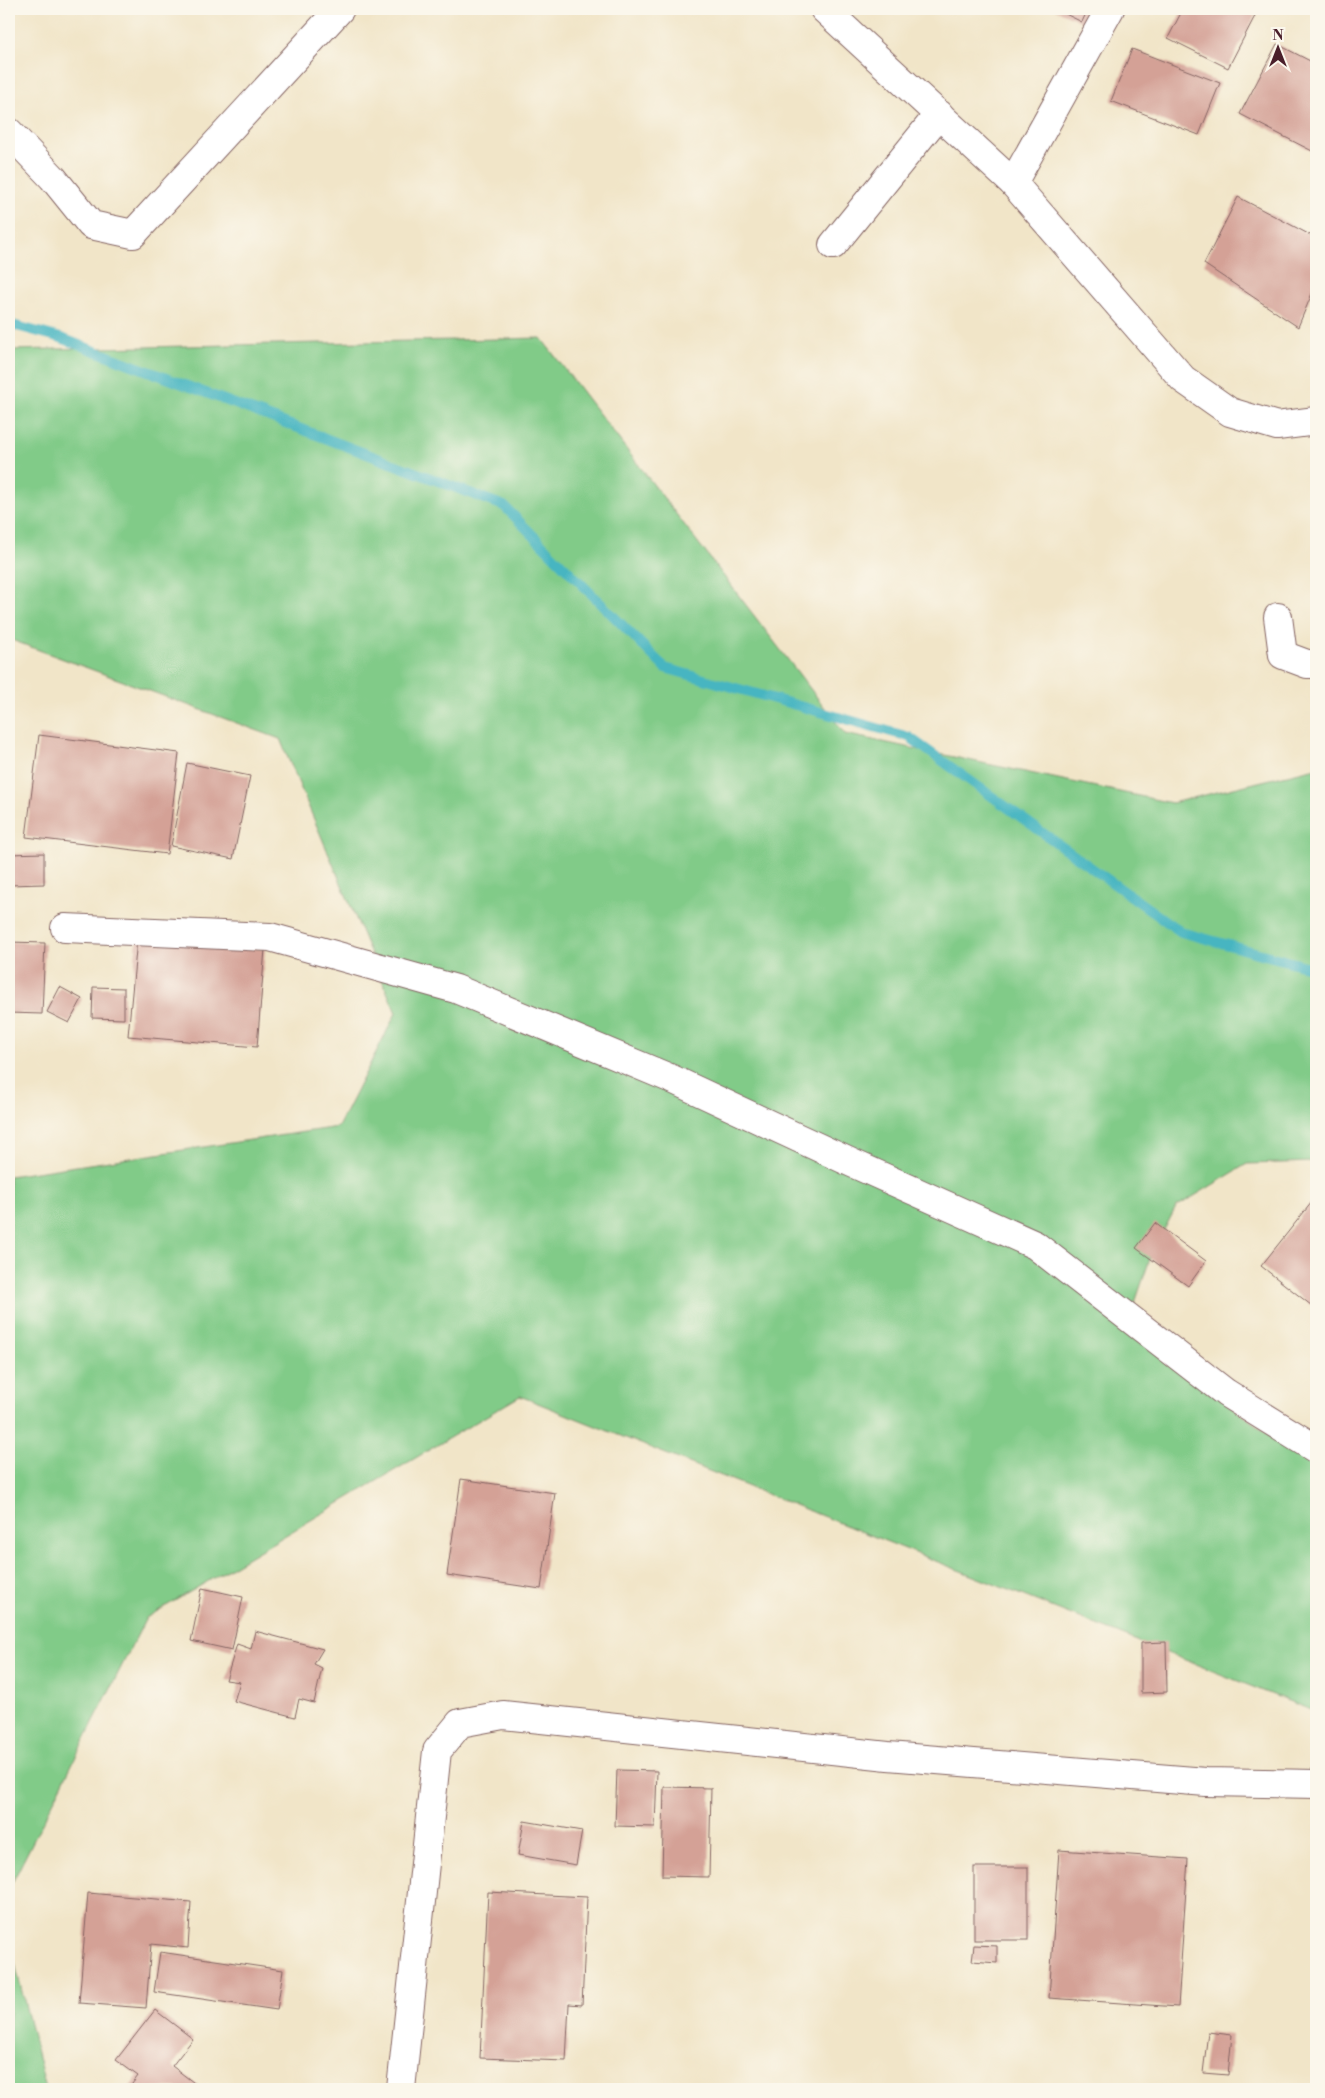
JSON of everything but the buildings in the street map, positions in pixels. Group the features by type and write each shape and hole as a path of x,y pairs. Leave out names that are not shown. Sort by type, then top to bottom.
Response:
{"street":[{"path":"9,132 53,178 91,225 133,234 340,9"},
{"path":"824,9 1013,183 1183,379 1230,412 1277,426 1316,421"},
{"path":"1013,183 1110,9"},
{"path":"833,245 939,114"},
{"path":"1278,617 1283,655 1307,664 1316,664"},
{"path":"65,928 270,937 456,988 672,1079 852,1163 1035,1245 1226,1393 1316,1449"},
{"path":"401,2089 437,1751 460,1723 503,1715 898,1757 1206,1782 1316,1784"}],"green space":[{"path":"541,338 845,734 1172,803 1316,768 1316,1162 1247,1164 1176,1207 1152,1253 1126,1329 1316,1469 1316,1712 520,1396 146,1618 9,1889 9,1176 338,1127 396,1013 280,739 9,639 9,350"},
{"path":"9,1939 46,2089 9,2089"}],"waterway":[{"path":"9,324 61,338 504,506 665,668 909,737 1181,932 1316,969"}]}
